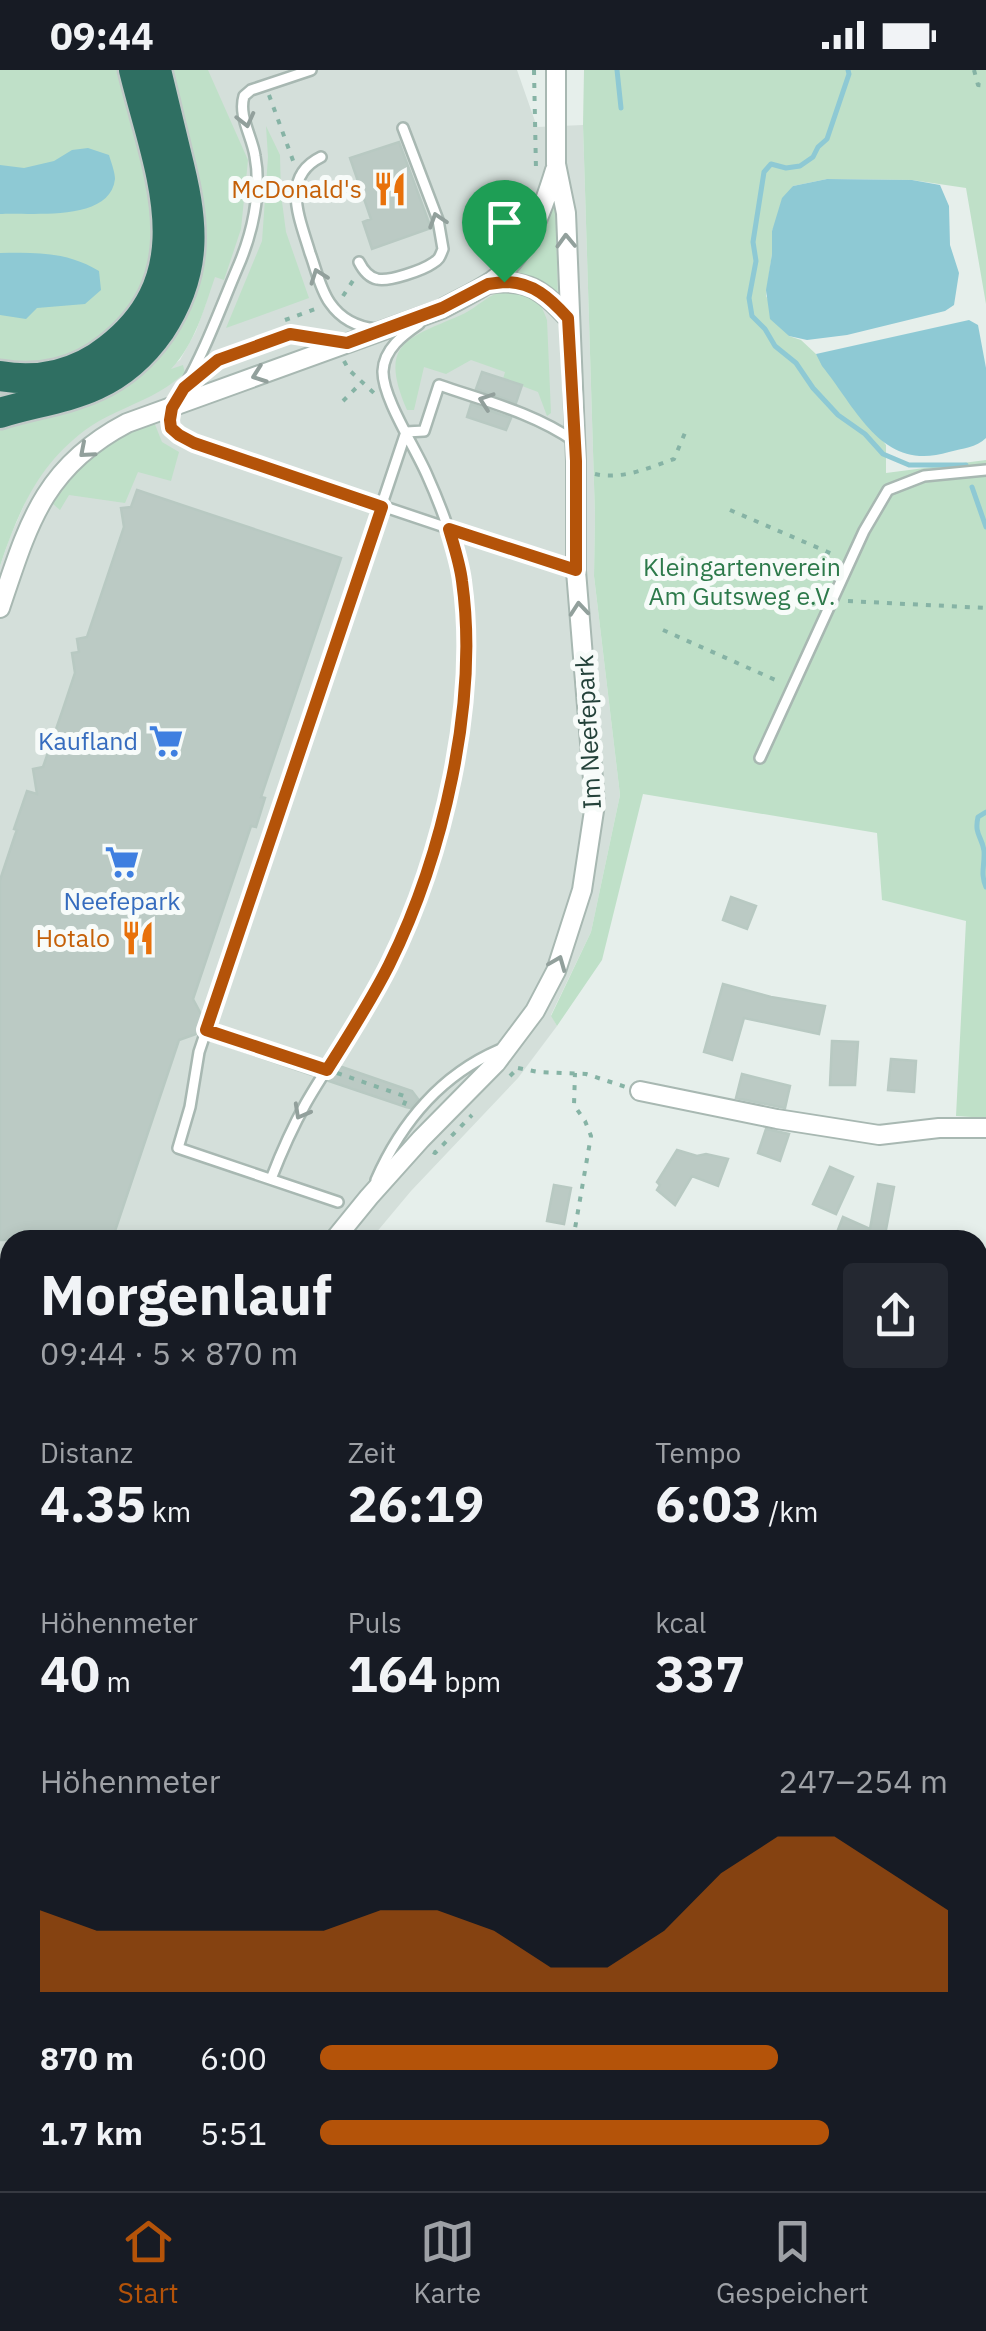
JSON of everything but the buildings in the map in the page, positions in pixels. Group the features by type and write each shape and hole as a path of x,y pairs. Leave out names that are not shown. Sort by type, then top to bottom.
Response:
{"highway":[{"path":"0,376 40,379 94,361 134,327 157,290 167,252 167,203 134,70"},
{"path":"0,414 69,395 118,372 154,338 181,292 188,270 190,223 156,70"}],"street":[{"name":"Im Neefepark","path":"342,1230 421,1140 496,1064 535,1011 556,971 582,890 590,847 596,804 576,570 566,214 556,164 556,70"},
{"name":"Im Neefepark","path":"0,608 43,497 82,452 127,423 442,308 488,284 528,238 540,216 556,164"},
{"path":"488,284 527,284 554,302 568,318"},
{"path":"640,1092 880,1135 939,1128 986,1128"}],"lane":[{"path":"311,70 244,96 242,103 255,155 257,182 246,249 201,354 172,408 171,428 194,443 576,570"},
{"path":"359,262 368,274 384,280 434,263 443,249 438,220 402,128"},
{"path":"321,157 302,171 296,209 319,282 344,318 372,329 389,328"},
{"path":"271,1180 286,1139 371,1000 409,921 437,841 455,758 465,670 462,579 449,529 389,396 383,372 392,346 442,308"},
{"path":"184,388 218,360 290,334 347,343"},
{"path":"406,432 424,431 439,386 535,418 574,441"},
{"path":"338,1202 178,1148 206,1030 406,432"},
{"path":"760,758 864,531 888,490 924,476 986,470"},
{"path":"369,1197 384,1162 417,1110 456,1073 508,1046"}],"path":[{"path":"974,70 978,85 986,86"},
{"path":"266,86 294,165 302,171"},
{"path":"478,207 506,246"},
{"path":"344,291 352,281"},
{"path":"343,401 362,383"},
{"path":"576,469 605,476 638,472 674,459 688,428"},
{"path":"730,510 850,562"},
{"path":"833,600 986,608"},
{"path":"663,630 793,688"},
{"path":"206,1030 407,1097 399,1118 406,1124"},
{"path":"496,1064 538,1072 575,1073 640,1092"},
{"path":"504,1082 518,1068"},
{"path":"575,1073 574,1106 591,1136 576,1230"},
{"path":"421,1140 435,1153 476,1110"}],"shaded area":[{"name":"Neefepark","path":"193,70 517,70 537,127 583,125 594,576 620,795 591,932 551,1015 557,1026 518,1078 378,1230 0,1230 0,566 43,462 65,437 180,360 206,303"}],"green space":[{"path":"0,70 208,70 248,160 241,229 224,280 215,277 193,337 171,369 183,365 185,373 160,391 91,426 58,455 24,506 0,566"},
{"name":"Kleingartenverein Am Gutsweg e.V.","path":"584,70 986,70 986,304 966,188 912,180 827,179 793,186 772,231 766,296 789,336 801,340 816,354 886,445 886,473 986,460 986,1118 956,1116 966,921 882,900 877,833 643,794 602,960 557,1026 551,1016 591,932 620,795 594,576"},
{"path":"266,126 280,155 286,232 309,298 226,328 262,241 268,157"},
{"path":"555,192 558,299 537,282 512,273 539,235"},
{"path":"509,290 533,298 547,320 551,413 547,416 538,392 503,379 505,372 471,360 446,374 424,367 414,410 407,410 395,370 402,346"},
{"path":"154,422 162,442 179,452 171,481 138,472 125,503 69,495 60,510 53,504 96,454"}],"water":[{"path":"88,148 109,155 114,173 110,193 99,203 67,212 0,214 0,165 24,168"},
{"path":"827,179 912,180 940,185 949,206 950,245 959,273 954,305 945,311 847,335 807,340 789,336 770,319 766,290 772,231 782,198 793,186"},
{"path":"0,253 39,253 76,260 99,271 101,290 85,304 37,308 26,319 0,315"},
{"path":"969,320 978,325 986,368 986,438 974,446 949,452 926,456 889,445 860,418 816,354"}],"waterway":[{"path":"617,70 621,108"},
{"path":"848,70 827,139 813,157 800,166 771,164 764,172 753,242 756,261 749,298 752,316 838,415 865,434 883,454 909,465 966,465"},
{"path":"972,487 986,527"},
{"path":"986,812 978,817 977,828 984,851 986,887"}],"place":[{"name":"McDonald's","path":"390,189"},
{"name":"Kaufland","path":"166,741"},
{"name":"Neefepark","path":"122,862"},
{"name":"Hotalo","path":"138,938"}],"route":[{"path":"504,282 536,288 568,318 576,461 576,570 449,529 462,579 465,670 455,758 437,841 390,962 327,1070 206,1030 382,507 194,443 171,428 172,408 184,388 218,360 290,334 347,343 442,308 488,284 504,282"}]}
